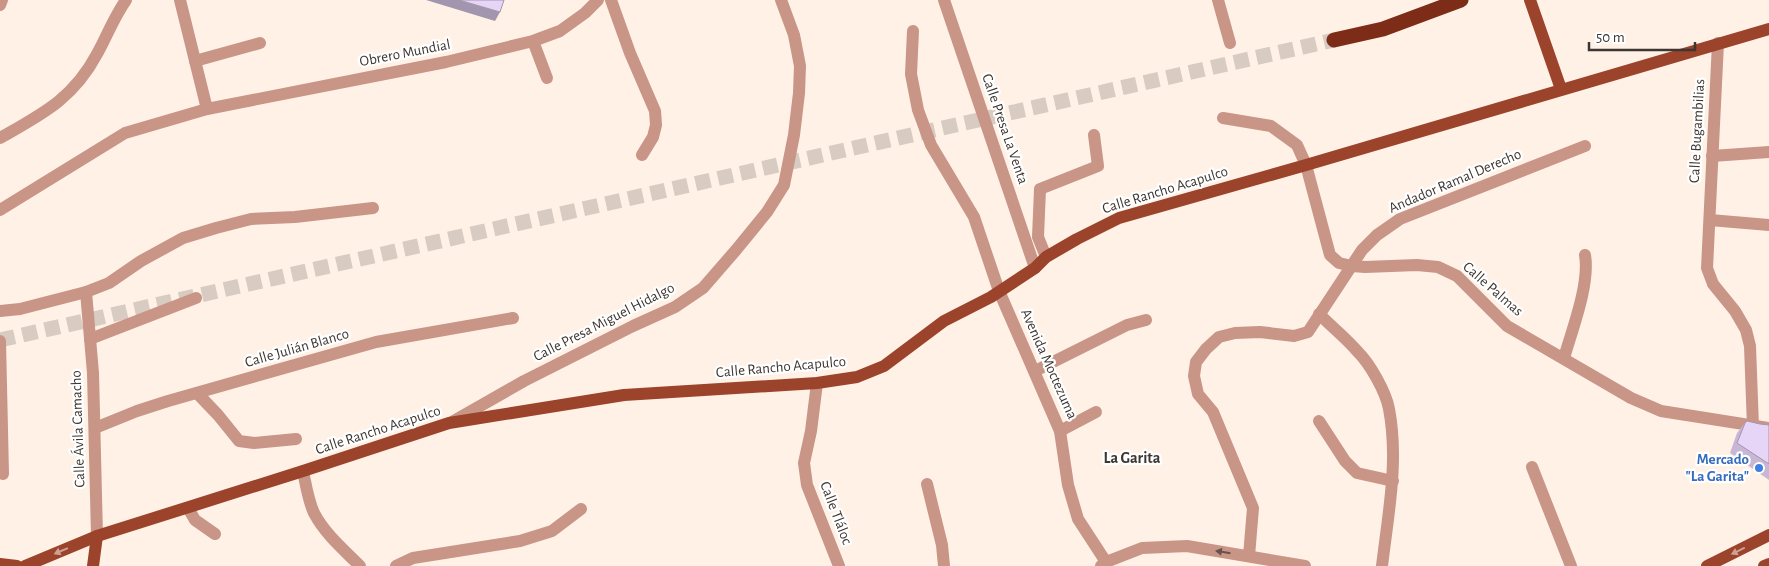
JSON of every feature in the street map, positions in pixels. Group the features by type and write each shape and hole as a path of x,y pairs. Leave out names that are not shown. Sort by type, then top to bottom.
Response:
{"highway":[{"path":"1334,40 1383,29 1460,0"}],"main road":[{"path":"1530,0 1561,89"},
{"name":"Calle Rancho Acapulco","path":"25,566 97,536 449,423 624,396 817,383 857,377 884,366 944,321 990,297 1035,268 1046,257 1077,238 1119,218 1769,29"},
{"name":"Calle Ávila Camacho","path":"93,566 97,536"},
{"path":"1707,566 1769,536"},
{"path":"0,564 17,566"},
{"path":"1764,566 1769,564"}],"street":[{"path":"0,5 2,0"},
{"path":"0,138 60,102 80,82 98,54 109,27 126,0"},
{"path":"180,0 207,109"},
{"name":"Obrero Mundial","path":"0,210 125,133 207,109 446,62 533,41 560,31 585,13 598,0"},
{"path":"611,0 630,53 655,111 656,124 653,137 642,155"},
{"name":"Calle Presa Miguel Hidalgo","path":"449,423 524,381 675,307 702,288 767,212 784,185 794,135 799,93 800,66 794,35 781,0"},
{"name":"Calle Presa La Venta","path":"944,0 1035,268"},
{"path":"1218,0 1230,43"},
{"name":"Avenida Moctezuma","path":"913,31 911,74 918,110 931,145 974,217 999,291 1060,431 1068,485 1078,519 1104,564"},
{"path":"533,41 547,78"},
{"path":"195,61 260,43"},
{"name":"Calle Bugambilias","path":"1718,43 1707,268 1714,284 1735,311 1746,330 1750,346 1754,427"},
{"name":"Calle Palmas","path":"1223,118 1271,126 1297,145 1306,165 1330,255 1339,262 1365,267 1417,265 1438,268 1457,276 1507,326 1630,398 1661,411 1769,428"},
{"path":"1046,257 1038,237 1040,189 1098,166 1094,135"},
{"name":"Andador Ramal Derecho","path":"1249,556 1253,508 1213,412 1198,394 1194,376 1196,362 1206,349 1219,338 1235,333 1260,332 1294,336 1308,332 1362,250 1400,219 1585,146"},
{"path":"1712,156 1769,152"},
{"path":"0,311 20,309 86,292 109,283 141,261 183,238 251,218 295,217 373,208"},
{"path":"1710,220 1769,225"},
{"path":"1564,358 1580,301 1585,275 1585,255"},
{"name":"Calle Ávila Camacho","path":"86,292 95,428 97,536"},
{"path":"90,338 196,298"},
{"path":"1319,314 1359,353 1377,381 1389,408 1393,446 1393,481 1382,566"},
{"name":"Calle Julián Blanco","path":"95,428 137,411 376,342 513,318"},
{"path":"1035,371 1127,324 1146,320"},
{"path":"0,341 3,474"},
{"name":"Calle Tláloc","path":"817,383 811,431 804,463 807,485 839,566"},
{"path":"197,393 239,440 254,442 296,439"},
{"path":"1060,431 1096,412"},
{"path":"1319,421 1345,461 1357,473 1393,481"},
{"path":"1532,467 1571,566"},
{"path":"303,471 314,513 334,540 360,566"},
{"path":"927,484 942,545 944,566"},
{"path":"188,508 195,520 215,534"},
{"path":"396,566 413,558 489,546 536,536 552,531 581,509"},
{"path":"1104,564 1142,548 1187,546 1305,566"}],"building":[{"path":"459,0 504,0 500,12"},
{"path":"1747,421 1769,425 1769,464 1737,443"}],"tunnel":[{"path":"0,340 1334,40"}],"place":[{"name":"Mercado \"La Garita\"","path":"1759,468"}],"district":[{"name":"La Garita","path":"1132,458"}]}
